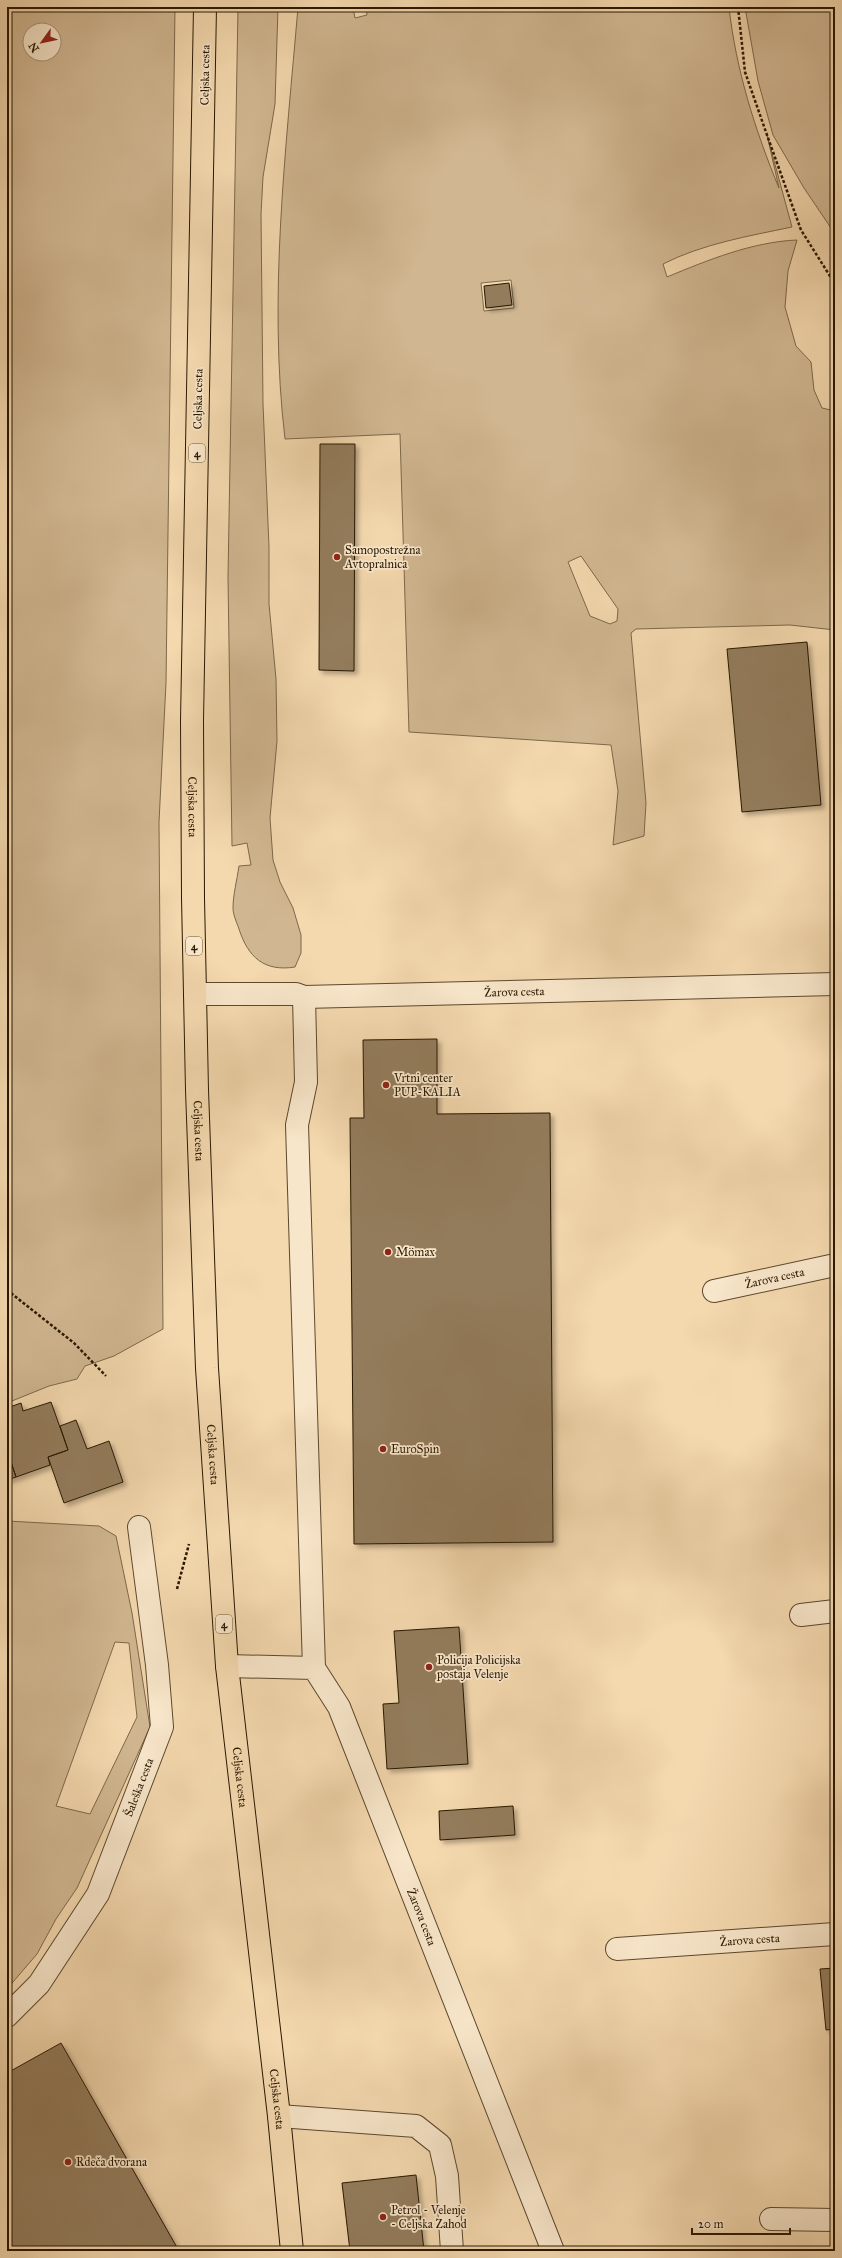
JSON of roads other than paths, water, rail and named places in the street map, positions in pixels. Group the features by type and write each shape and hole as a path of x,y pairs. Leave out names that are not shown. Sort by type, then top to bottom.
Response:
{"main road":[{"name":"Celjska cesta","path":"205,7 192,721 195,994 207,1368 227,1666 279,2116 292,2251"}],"street":[{"name":"Žarova cesta","path":"195,994 296,994 304,997 835,984"},
{"path":"227,1666 314,1668 297,1125 306,1082 304,997"},
{"name":"Žarova cesta","path":"714,1291 835,1265"},
{"name":"Šaleška cesta","path":"7,2016 39,1984 98,1894 162,1727 157,1665 139,1527"},
{"path":"801,1615 835,1612"},
{"name":"Žarova cesta","path":"314,1668 339,1707 553,2251"},
{"name":"Žarova cesta","path":"617,1949 835,1934"},
{"path":"279,2116 416,2126 440,2145 447,2176 452,2251"},
{"path":"771,2219 835,2220"}],"place":[{"name":"Samopostrežna Avtopralnica","path":"337,557"},
{"name":"Vrtni center PUP-KALIA","path":"386,1085"},
{"name":"Mömax","path":"388,1252"},
{"name":"EuroSpin","path":"383,1449"},
{"name":"Policija Policijska postaja Velenje","path":"429,1667"},
{"name":"Rdeča dvorana","path":"68,2162"},
{"name":"Petrol - Velenje - Celjska Zahod","path":"383,2217"}]}
